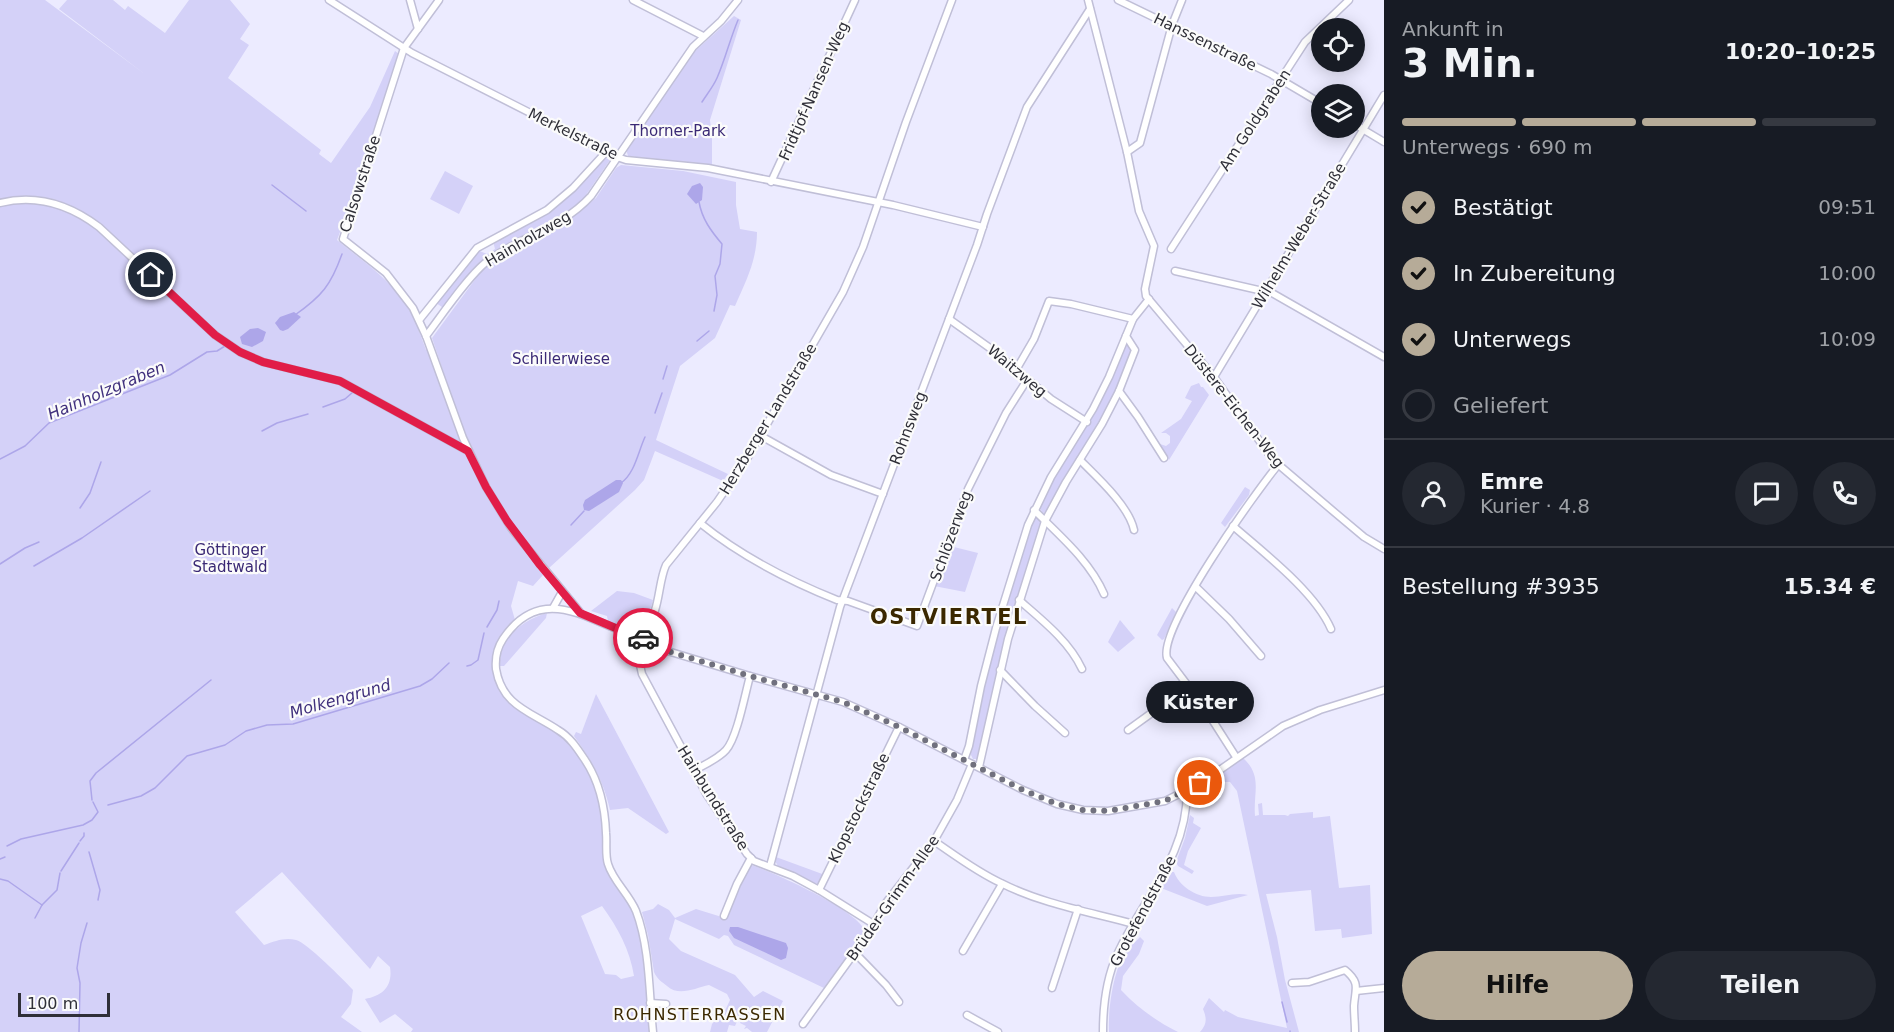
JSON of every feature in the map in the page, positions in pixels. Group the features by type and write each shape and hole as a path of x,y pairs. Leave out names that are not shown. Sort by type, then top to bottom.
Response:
{"street":[{"name":"Merkelstraße","path":"329,0 404,48 617,157 708,168 983,227"},
{"path":"410,0 418,29"},
{"name":"Calsowstraße","path":"439,0 404,48 342,238 388,276 408,300 420,319 468,451 502,514 580,613"},
{"path":"633,0 703,36"},
{"name":"Hainholzweg","path":"426,336 483,265 510,247 565,220 591,196 693,47 721,21 738,0"},
{"name":"Fridtjof-Nansen-Weg","path":"771,182 855,0"},
{"name":"Herzberger Landstraße","path":"640,632 650,621 666,565 733,480 761,436 843,292 879,203 906,122 952,0"},
{"path":"964,760 996,628 1015,563 1034,510 1051,477 1086,422 1109,377 1133,319 1149,299 1144,290 1154,244 1139,211 1089,0"},
{"name":"Hanssenstraße","path":"1118,0 1281,80 1311,98"},
{"path":"1126,152 1140,143 1172,25 1182,0"},
{"name":"Am Goldgraben","path":"1171,249 1308,39 1349,0"},
{"name":"Rohnsweg","path":"771,866 843,600 1027,108 1090,9"},
{"name":"Wilhelm-Weber-Straße","path":"1365,126 1384,95"},
{"path":"1365,130 1384,142"},
{"name":"Wilhelm-Weber-Straße","path":"1214,377 1358,138"},
{"name":"Hainholzweg","path":"420,319 477,248 548,210 573,188 606,152"},
{"path":"0,203 40,200 80,213 99,227 215,335 240,352 263,362 340,381 468,451"},
{"path":"1175,271 1272,293 1384,357"},
{"name":"Düstere-Eichen-Weg","path":"1149,299 1214,377 1278,465 1364,537 1384,549"},
{"path":"1016,370 1034,339 1049,301 1133,319"},
{"name":"Waitzweg","path":"949,320 994,351 1051,399 1086,422"},
{"name":"Brüder-Grimm-Allee","path":"803,1024 855,953 885,904 934,841 975,766 1019,600 1046,521 1056,498 1102,426 1134,354 1134,346 1125,336"},
{"name":"Schlözerweg","path":"843,600 917,626 968,489 1006,412 1027,380"},
{"path":"1119,391 1164,458"},
{"path":"761,436 831,475 883,494"},
{"path":"1080,460 1114,497 1132,522 1134,530"},
{"path":"1236,757 1189,686 1167,658 1165,650 1196,587 1233,526 1278,465"},
{"path":"1034,510 1084,563 1100,583 1104,594"},
{"path":"700,523 735,549 775,573 804,587 843,600"},
{"path":"1233,526 1292,579 1326,616 1331,629"},
{"path":"1196,587 1229,619 1260,656"},
{"path":"554,608 562,592"},
{"path":"1019,600 1064,642 1076,656 1082,669"},
{"path":"653,1032 645,944 636,911 608,864 604,810 595,779 571,740 558,729 515,704 504,692 498,675 495,658 504,637 523,618 532,613 554,608 567,609 625,632 635,634 640,632 645,642 651,646 851,705 1042,798 1083,810 1108,811 1165,801 1187,790 1271,733 1303,716 1384,690"},
{"name":"Hainbundstraße","path":"645,642 640,665 642,674 693,771 721,817 751,858 819,890 874,925"},
{"path":"1000,670 1065,733"},
{"path":"693,771 720,755 728,747 750,676"},
{"path":"1128,730 1189,686"},
{"name":"Klopstockstraße","path":"819,890 899,727"},
{"name":"Grotefendstraße","path":"1103,1032 1104,1000 1109,977 1117,954 1176,851 1184,822 1187,790"},
{"path":"934,841 1002,884 1078,909 1134,924"},
{"path":"724,916 751,858"},
{"path":"963,951 1002,884"},
{"path":"1052,988 1078,909"},
{"path":"855,953 899,1002"},
{"path":"1292,983 1309,982 1345,970 1357,985 1354,1008 1355,1032"},
{"path":"1356,991 1384,988"},
{"path":"650,1003 666,1004"},
{"path":"967,1015 998,1032"}],"green space":[{"name":"Göttinger Stadtwald","path":"0,0 45,0 146,75 59,9 67,0 113,0 125,10 128,6 165,33 189,0 230,0 250,24 240,39 249,45 228,78 321,150 319,154 331,163 370,107 395,51 399,54 342,232 337,240 380,275 408,307 426,350 428,349 465,452 487,497 507,529 543,575 533,586 518,581 511,606 515,620 497,646 493,660 495,677 505,697 568,741 581,759 594,784 601,810 603,856 606,867 630,904 637,925 643,955 649,1032 411,1032 413,1029 395,1014 380,1023 365,999 382,993 390,980 390,967 378,956 370,969 282,872 235,912 264,945 284,939 296,940 325,962 353,990 351,1004 341,1017 362,1032 0,1032","holes":["602,906 626,948 634,976 621,979 616,975 605,974 581,916"]},
{"name":"Thorner-Park","path":"734,16 741,20 710,120 712,166 628,156 626,149 693,53"},
{"path":"604,157 610,160 586,195 587,197 563,218 496,252 445,309 436,303 477,250 487,254 495,249 493,241 532,222"},
{"name":"Schillerwiese","path":"621,165 683,171 736,182 736,205 740,229 757,232 753,261 735,306 730,305 715,338 680,366 656,440 728,474 723,481 655,451 644,480 635,490 549,568 511,521 488,483 465,436 432,338 491,261 566,222 596,198 616,168"},
{"path":"445,171 473,186 459,214 430,199"},
{"path":"1126,342 1131,350 1127,367 1098,424 1062,482 1047,512 1043,513 1039,507 1054,476 1097,408"},
{"path":"1199,383 1209,395 1169,460 1160,444 1166,446 1170,443 1170,436 1161,433 1181,419 1192,401 1185,398 1191,386"},
{"path":"1245,487 1250,490 1249,495 1225,527 1221,523"},
{"path":"1037,517 1042,523 1002,651 980,755 977,759 973,759 970,753 997,634 1023,547 1033,518"},
{"path":"950,546 978,553 965,592 934,586"},
{"path":"617,591 634,593 653,600 647,617 637,626 617,624 608,621 607,616 591,611"},
{"path":"1172,608 1176,612 1162,640 1157,635"},
{"path":"547,613 546,618 504,666 500,666 503,647 514,632 529,620"},
{"path":"1120,620 1135,638 1118,652 1108,642"},
{"path":"596,694 669,832 666,834 628,808 610,810 596,771 574,736 576,732 581,734"},
{"path":"1243,758 1253,771 1255,778 1255,816 1259,815 1258,804 1262,803 1263,815 1288,816 1313,812 1313,818 1330,816 1339,888 1370,885 1372,934 1342,938 1341,929 1315,931 1311,890 1266,894 1299,1032 1200,1032 1206,1021 1203,1009 1209,998 1224,1012 1225,1010 1238,1017 1287,1028 1237,791 1230,782 1224,782 1219,788 1215,803 1212,803 1204,787"},
{"path":"1190,815 1194,818 1193,823 1201,828 1188,851 1184,865 1194,871 1192,874 1178,866 1176,862"},
{"path":"776,857 825,875 820,883 814,884 778,866 775,861"},
{"path":"751,865 777,875 834,904 861,925 865,933 824,988 734,945 728,936 724,935 719,939 675,919 669,939 681,951 735,975 754,997 763,991 783,1001 767,1032 752,1032 747,1028 744,1029 746,1026 740,1023 743,1018 740,1015 735,1026 729,1025 727,1032 710,1032 712,1024 721,1014 723,1015 730,1000 727,994 709,985 687,991 677,991 660,980 654,972 642,912 653,909 658,904 669,910 675,918 696,909 725,918 738,885"},
{"path":"1171,872 1174,872 1189,890 1200,895 1211,897 1248,895 1207,906 1161,888"},
{"path":"1140,937 1144,941 1139,954 1123,976 1121,990 1148,1014 1178,1032 1109,1032 1109,1012 1121,959"}],"shaded area":[{"path":"700,183 703,187 702,200 696,204 687,194 692,186"},
{"path":"294,312 301,317 288,329 280,330 275,323 280,317"},
{"path":"258,328 266,332 263,341 252,347 242,344 240,337 250,329"},
{"path":"616,480 621,480 623,483 619,492 589,511 584,510 585,500"},
{"path":"730,927 738,927 786,943 788,948 786,958 781,960 734,938 729,931"}],"waterway":[{"path":"702,102 717,78 738,20"},
{"path":"272,185 306,211"},
{"path":"699,202 702,214 722,244 720,264 715,276 717,295 714,311"},
{"name":"Hainholzgraben","path":"295,315 324,289 334,274 342,254"},
{"path":"697,341 709,331"},
{"name":"Hainholzgraben","path":"0,459 25,446 49,423 170,375 207,352 217,351 225,346"},
{"path":"663,379 667,366"},
{"path":"323,407 345,399 353,392"},
{"path":"655,413 662,393"},
{"path":"262,431 277,423 308,414"},
{"path":"621,483 630,474 645,437"},
{"path":"80,508 90,493 101,462"},
{"path":"34,566 82,538 150,491"},
{"path":"571,525 584,511"},
{"path":"0,564 39,542"},
{"path":"487,627 497,610 499,601"},
{"path":"467,666 478,660 484,633"},
{"name":"Molkengrund","path":"108,805 141,796 155,788 187,756 225,745 246,731 267,725 293,724 420,686 432,679 449,663"},
{"path":"92,800 90,781 96,773 211,680"},
{"path":"7,846 21,839 83,825 92,820 98,812 93,802"},
{"name":"Molkengrund","path":"80,841 84,833"},
{"name":"Molkengrund","path":"61,871 79,843"},
{"path":"89,852 100,890 98,900"},
{"path":"0,859 5,857"},
{"name":"Molkengrund","path":"35,918 42,905 57,890 60,873"},
{"name":"Molkengrund","path":"0,879 8,881 42,905"},
{"path":"79,1032 80,983 77,968 87,923"},
{"path":"1282,1002 1287,1022"}],"way so far":[{"path":"643,638 651,646 843,702 899,727 1023,790 1057,804 1083,810 1108,811 1165,801 1200,783"}],"place":[{"name":"Küster","path":"1200,783"}],"district":[{"name":"OSTVIERTEL","path":"949,617"},
{"name":"ROHNSTERRASSEN","path":"700,1014"}],"route":[{"path":"151,275 215,335 240,352 263,362 340,381 468,451 497,507 540,565 580,613 625,632 635,634 640,632 643,638"}]}
